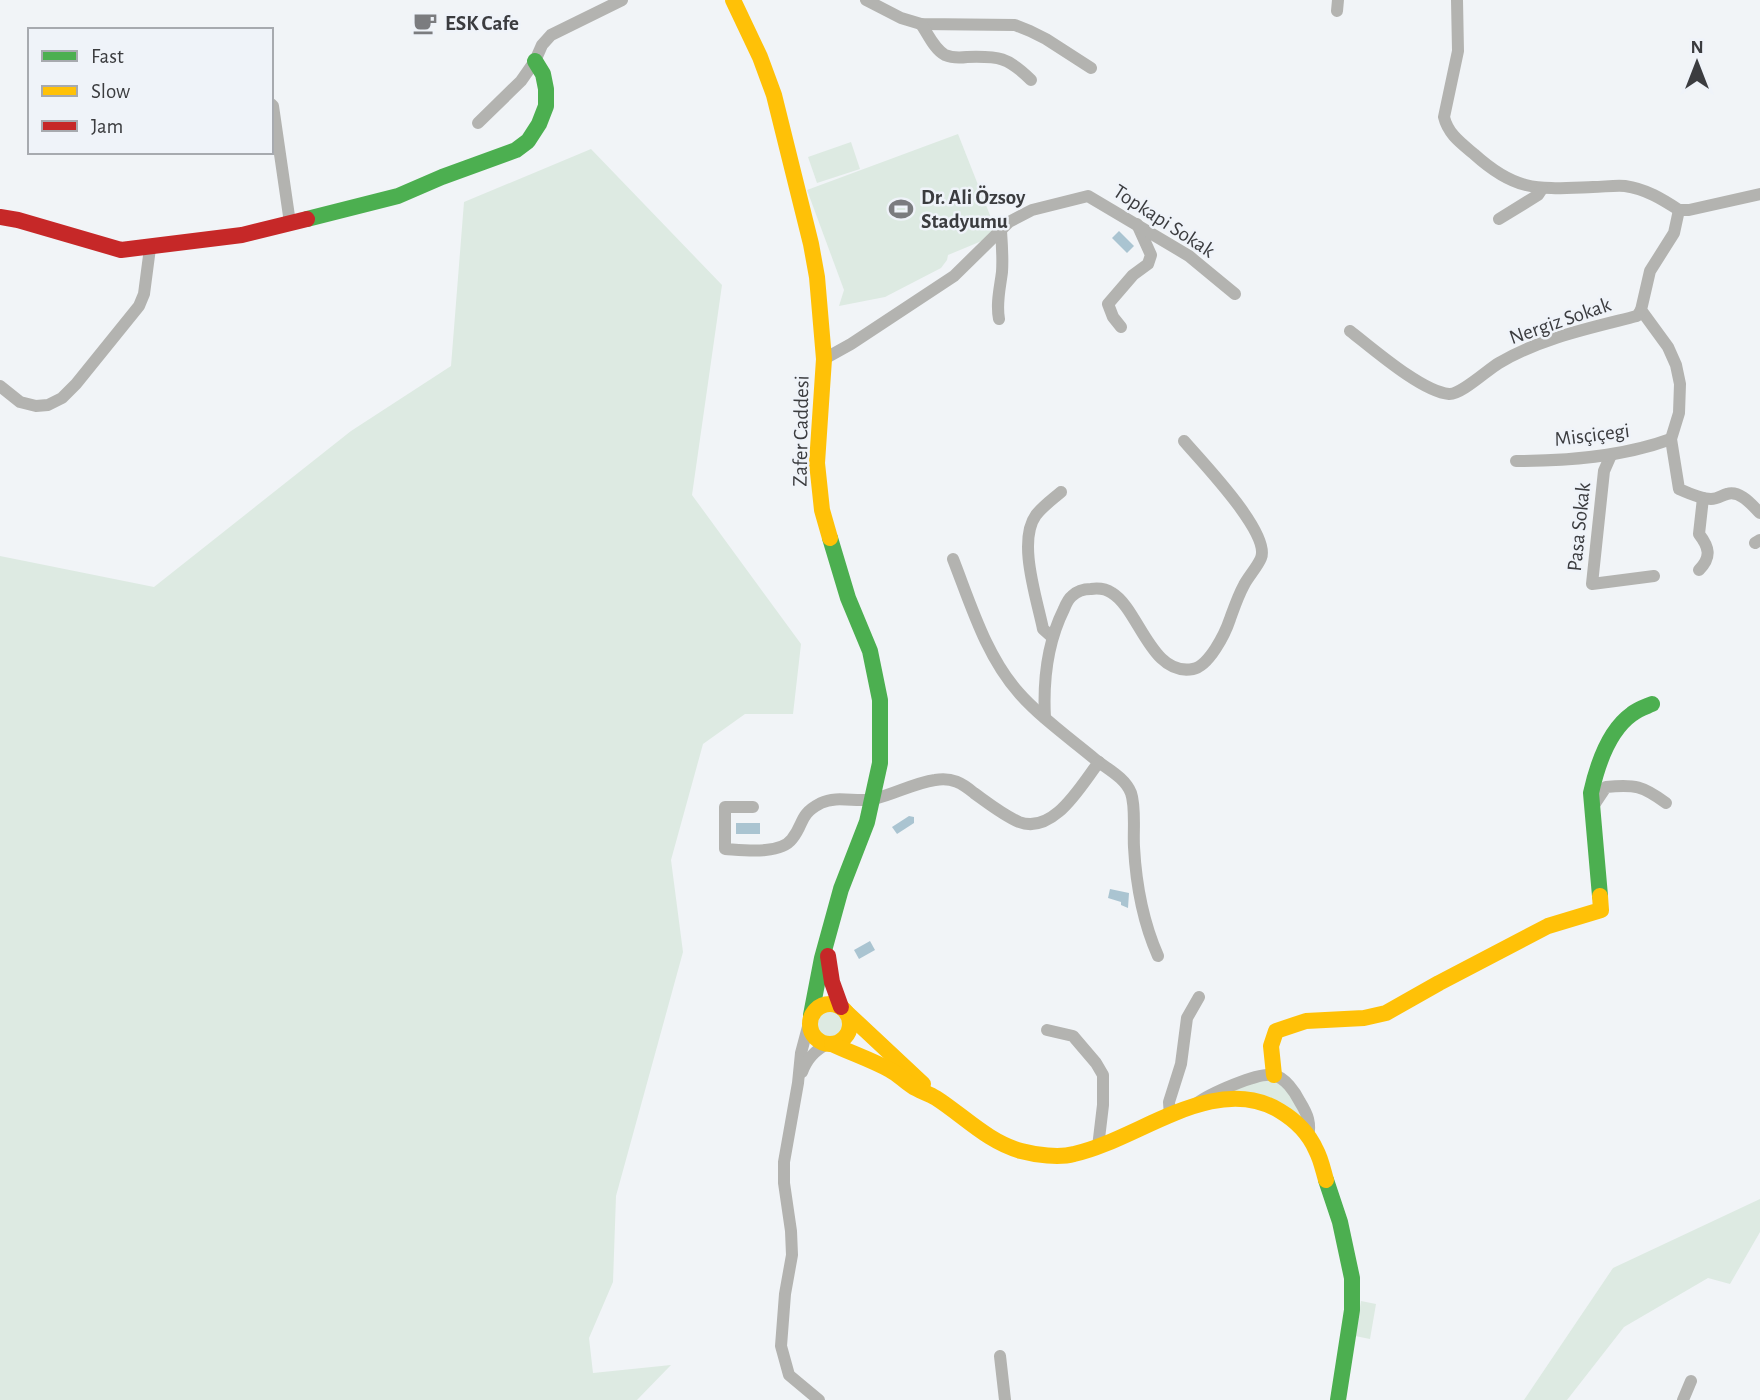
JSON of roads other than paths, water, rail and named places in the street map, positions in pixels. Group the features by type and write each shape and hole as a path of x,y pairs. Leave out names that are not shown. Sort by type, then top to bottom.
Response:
{"street":[{"path":"478,123 521,81 551,35 622,0"},
{"name":"Zafer Caddesi","path":"733,0 760,57 783,127 811,244 817,277 824,359 817,463 822,510 848,598 870,651 880,700 880,763 873,800 841,888 817,979 801,1053 798,1083"},
{"path":"866,0 901,19 921,24 1015,25 1045,39 1091,68"},
{"path":"1458,0 1458,51 1444,117 1453,135 1506,178 1542,189 1624,186 1655,194 1684,210 1760,194"},
{"path":"921,24 938,49 946,55 956,58 994,57 1009,61 1031,80"},
{"path":"0,217 121,250 242,235 398,196 516,150 528,141 546,106 547,89 543,74 535,61"},
{"path":"273,106 290,223"},
{"path":"1499,219 1538,195 1542,189"},
{"name":"Topkapi Sokak","path":"824,359 872,331 954,276 1009,222 1032,210 1088,196 1189,256 1235,294"},
{"path":"1684,210 1674,233 1650,271 1641,310 1668,347 1676,365 1680,384 1679,413 1671,439 1679,489 1712,499 1734,493 1745,498 1760,513"},
{"path":"1121,327 1108,304 1133,275 1148,264 1151,255 1137,224"},
{"path":"999,319 997,307 1003,256 1000,231"},
{"path":"0,387 20,402 36,406 48,405 62,398 139,306 144,294 150,248"},
{"name":"Nergiz Sokak","path":"1350,331 1406,373 1448,394 1457,393 1497,364 1530,346 1637,316 1641,310"},
{"name":"Misçiçegi","path":"1516,461 1611,455 1671,439"},
{"path":"1045,718 1044,693 1052,637 1069,598 1079,591 1098,589 1112,593 1121,601 1158,656 1178,668 1193,669 1204,663 1227,628 1243,586 1261,558 1261,548 1254,527 1240,507 1184,441"},
{"name":"Pasa Sokak","path":"1611,455 1604,471 1592,584 1654,576"},
{"path":"1052,637 1043,629 1028,553 1028,534 1036,515 1061,492"},
{"path":"1699,570 1707,557 1707,544 1699,534 1703,498"},
{"path":"953,559 998,665 1021,696 1122,779 1131,794 1135,863 1144,918 1158,956"},
{"path":"1274,1075 1271,1041 1276,1031 1306,1021 1364,1018 1386,1013 1548,926 1601,910 1591,793 1594,776 1619,727 1631,714 1651,704"},
{"path":"752,807 725,807 725,849 763,850 779,847 791,841 805,813 824,801 873,800 915,784 937,779 951,779 962,783 992,806 1020,822 1032,824 1046,821 1065,807 1099,762"},
{"path":"1592,808 1606,787 1622,785 1649,790 1666,803"},
{"name":"Zafer Caddesi","path":"827,943 832,989 844,1010 918,1079 933,1097"},
{"path":"1170,1116 1169,1102 1184,1049 1187,1018 1199,997"},
{"path":"819,1400 789,1375 781,1346 785,1294 792,1255 784,1162 798,1083 810,1057 817,1049 829,1044 844,1038 848,1031 849,1020 844,1010 831,1003 817,1007 810,1019 810,1031 815,1037 829,1044 892,1071 986,1136 1021,1151 1072,1155 1098,1147 1190,1108 1226,1099 1252,1100 1270,1105 1288,1116 1301,1128 1315,1149 1334,1202 1352,1278 1352,1310 1338,1400"},
{"path":"1047,1030 1073,1035 1103,1075 1098,1147"},
{"path":"1190,1108 1207,1096 1238,1083 1274,1075 1289,1085 1301,1102 1310,1125 1308,1138"},
{"path":"1000,1356 1005,1400"},
{"path":"1683,1400 1691,1381"}],"water":[{"path":"1119,231 1134,246 1127,253 1112,238"},
{"path":"909,816 914,817 914,823 897,834 892,827"},
{"path":"736,823 760,823 760,834 736,834"},
{"path":"1110,889 1129,893 1128,908 1121,905 1121,902 1108,898"},
{"path":"870,941 875,950 859,959 854,950"}],"place":[{"name":"ESK Cafe","path":"425,23"},
{"name":"Dr. Ali Özsoy Stadyumu","path":"901,209"}]}
